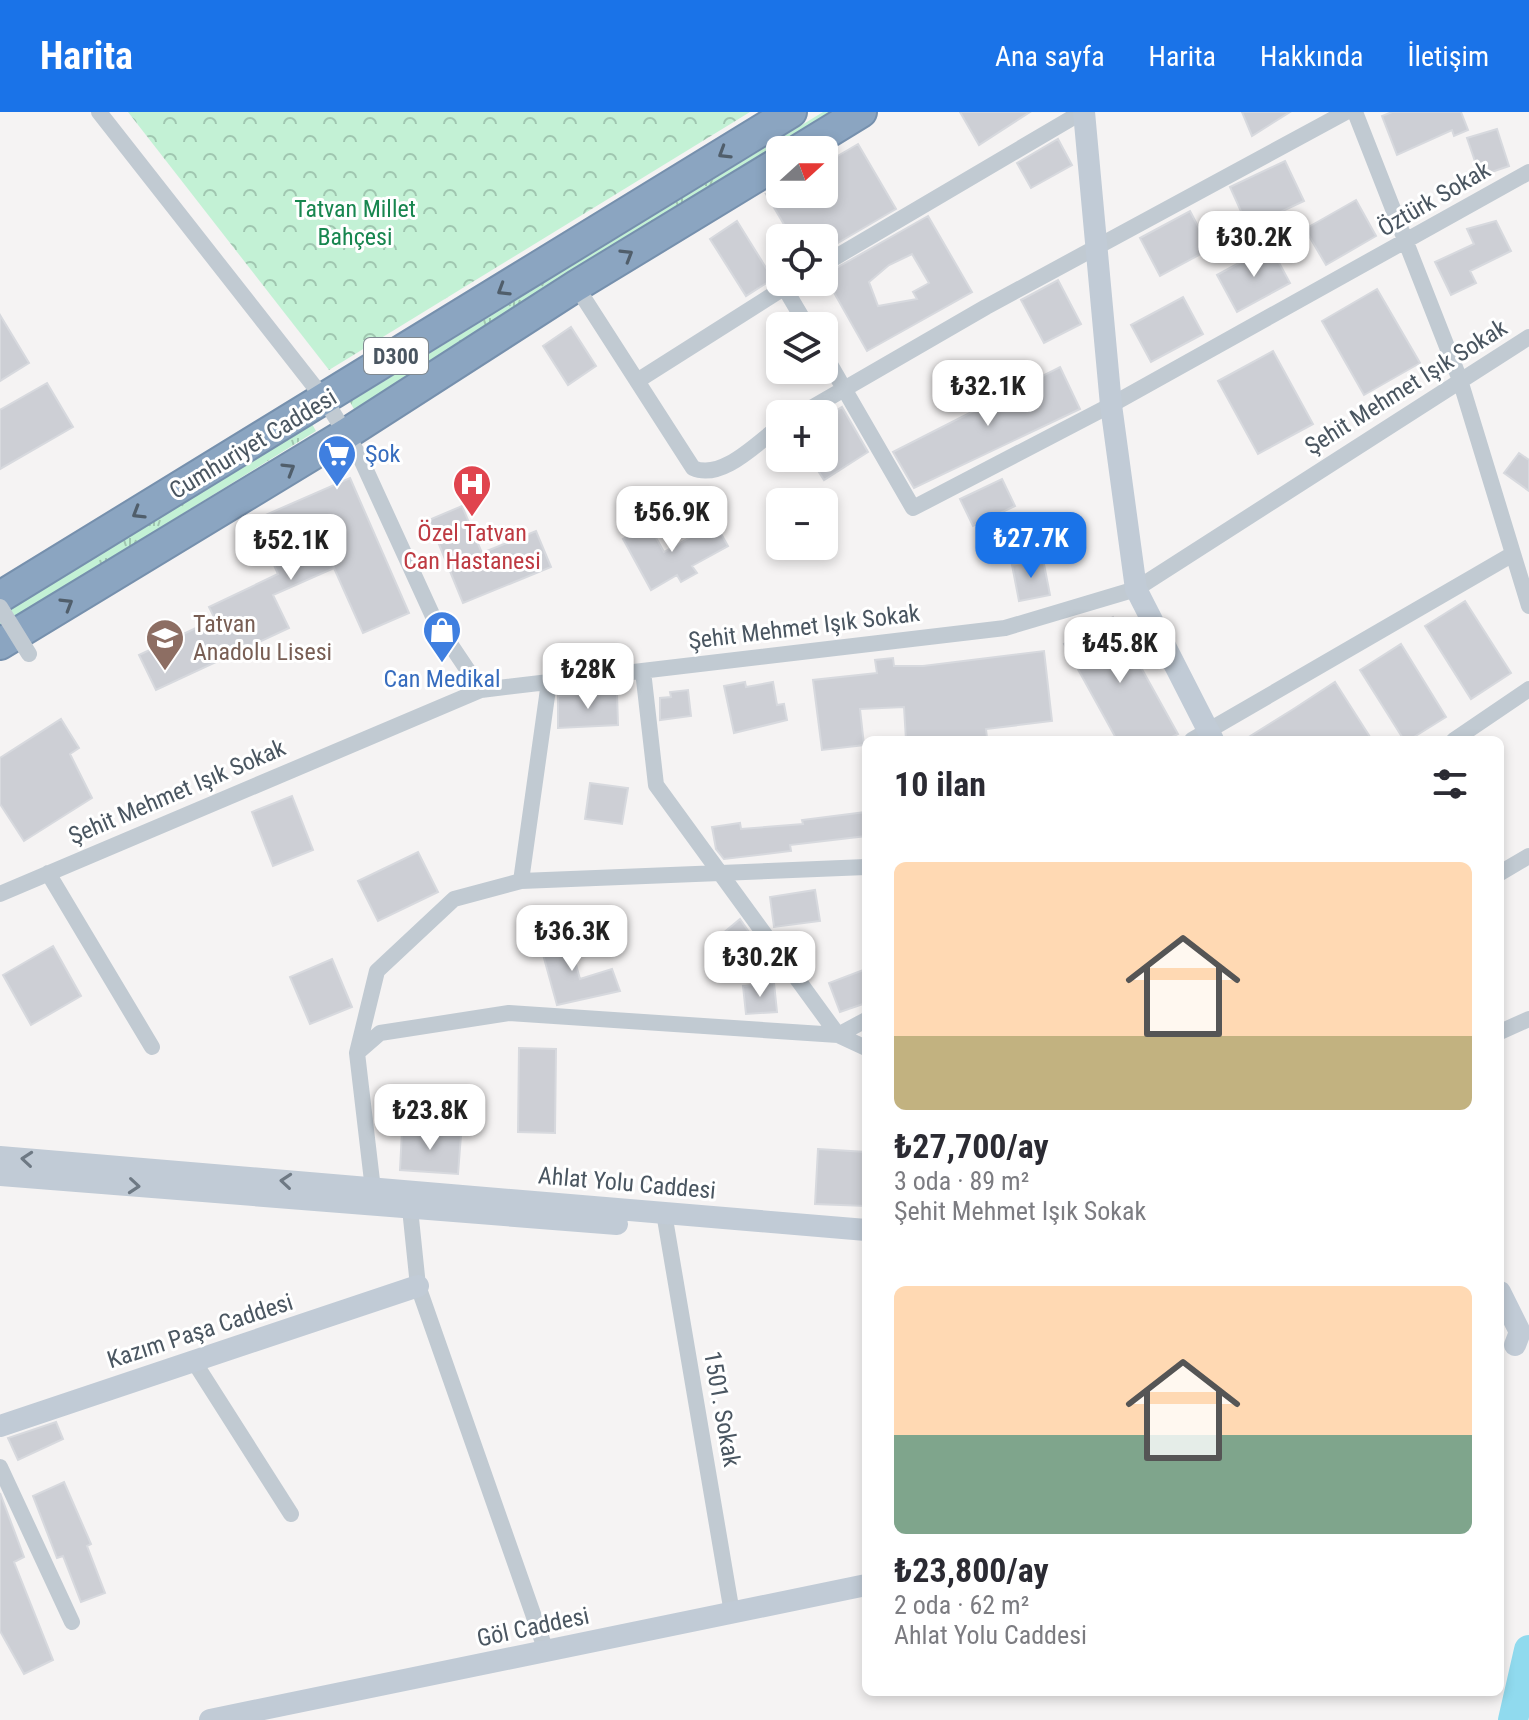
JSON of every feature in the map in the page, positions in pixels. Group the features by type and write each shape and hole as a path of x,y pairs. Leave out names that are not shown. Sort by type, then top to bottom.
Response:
{"highway":[{"name":"Cumhuriyet Caddesi","path":"0,597 791,112"},
{"path":"822,136 861,112"},
{"name":"Cumhuriyet Caddesi","path":"0,644 346,434 576,286 766,171"}],"street":[{"path":"99,112 325,400 346,434 436,623 481,690"},
{"path":"838,256 1083,112 1099,247 1111,405 1136,589 1204,736"},
{"path":"825,400 1346,112"},
{"path":"1355,112 1460,380 1529,606"},
{"name":"Öztürk Sokak","path":"845,388 913,508 1111,405 1406,244 1529,172"},
{"path":"576,286 693,468 703,473 722,468 766,436"},
{"path":"637,381 771,296"},
{"name":"Şehit Mehmet Işık Sokak","path":"0,894 481,690 1005,628 1136,589 1529,337"},
{"path":"838,377 845,388"},
{"path":"1206,736 1513,554"},
{"path":"0,607 29,654"},
{"path":"643,671 656,785 838,1035"},
{"path":"521,881 549,682"},
{"path":"1460,736 1529,689"},
{"path":"1504,871 1529,856"},
{"path":"374,1196 357,1053 377,971 454,899 521,881 862,867"},
{"path":"48,873 152,1047"},
{"path":"357,1053 380,1033 509,1013 838,1035 862,1046"},
{"path":"1504,1030 1529,1019"},
{"path":"838,1035 862,1022"},
{"name":"Ahlat Yolu Caddesi","path":"0,1157 374,1196 756,1228 862,1244"},
{"name":"Ahlat Yolu Caddesi","path":"0,1175 374,1196"},
{"path":"409,1199 418,1286 546,1651"},
{"name":"1501. Sokak","path":"666,1220 732,1613"},
{"name":"Ahlat Yolu Caddesi","path":"756,1228 862,1230"},
{"name":"Kazım Paşa Caddesi","path":"0,1426 418,1286"},
{"path":"1504,1304 1516,1338"},
{"path":"193,1360 291,1514"},
{"path":"0,1467 72,1622"},
{"name":"Göl Caddesi","path":"210,1720 862,1586"}],"green space":[{"name":"Tatvan Millet Bahçesi","path":"128,112 750,112 329,370"},
{"path":"823,112 840,112 801,136 784,136"},
{"path":"766,147 766,158 355,411 350,402"},
{"path":"312,424 316,431 0,627 0,615"}],"building":[{"path":"960,112 1030,112 979,145"},
{"path":"1242,112 1290,112 1252,136"},
{"path":"1392,112 1461,112 1468,130 1454,136 1452,130 1397,155 1382,116"},
{"path":"1497,129 1509,166 1480,176 1467,138"},
{"path":"1058,139 1072,165 1031,188 1017,163"},
{"path":"858,144 896,209 838,243 838,224 784,224 774,208 838,208 838,156"},
{"path":"1285,161 1304,201 1248,227 1230,187"},
{"path":"1356,200 1376,236 1326,265 1305,229"},
{"path":"1190,211 1210,249 1160,276 1140,238"},
{"path":"928,216 972,292 867,351 836,296 838,267","holes":["912,254 929,283 913,292 917,299 878,306 869,282 889,265"]},
{"path":"737,221 766,268 766,283 746,296 710,239"},
{"path":"1496,221 1511,251 1470,271 1476,283 1451,295 1435,262 1474,244 1467,229"},
{"path":"1270,246 1290,283 1237,312 1217,275"},
{"path":"1058,280 1081,324 1044,343 1021,300"},
{"path":"1377,289 1420,363 1364,395 1322,321"},
{"path":"1183,297 1203,334 1151,362 1131,325"},
{"path":"0,315 29,363 0,381"},
{"path":"571,327 596,366 568,385 543,346"},
{"path":"1273,351 1313,424 1258,454 1218,381"},
{"path":"1060,367 1080,409 914,488 893,452"},
{"path":"47,383 73,427 0,469 0,410"},
{"path":"842,407 868,452 838,471 838,409"},
{"path":"1519,453 1529,460 1529,491 1504,473"},
{"path":"819,472 837,472 824,480"},
{"path":"350,478 409,613 363,633 334,568 273,595 289,628 156,690 139,655 215,619 209,607 278,574 254,520"},
{"path":"1002,479 1015,506 973,526 960,499"},
{"path":"462,506 482,553 536,531 551,567 463,603 429,520"},
{"path":"715,523 728,546 692,566 697,573 681,582 677,575 651,590 623,539 649,525 664,552"},
{"path":"1043,559 1050,595 1019,601 1012,565"},
{"path":"1465,601 1511,673 1471,699 1425,626"},
{"path":"1113,617 1178,734 1115,736 1064,644"},
{"path":"1401,644 1446,717 1415,736 1401,736 1360,670"},
{"path":"1044,651 1052,721 986,729 987,736 906,736 904,707 860,709 862,745 822,750 813,680 877,673 875,660 893,658 894,666 923,666"},
{"path":"745,682 746,687 773,682 777,705 784,704 787,720 734,733 724,686"},
{"path":"1335,682 1369,736 1250,736"},
{"path":"688,690 691,716 660,720 660,698 671,697 670,692"},
{"path":"617,693 618,725 558,728 558,696"},
{"path":"61,719 79,748 70,754 92,798 24,841 0,804 0,758"},
{"path":"590,783 628,788 622,824 585,819"},
{"path":"292,796 313,850 273,866 252,812"},
{"path":"862,812 862,836 790,845 791,851 724,859 716,849 712,827 740,823 741,829 803,824 802,820"},
{"path":"418,852 438,892 378,921 358,881"},
{"path":"815,890 820,921 774,927 770,897"},
{"path":"740,919 769,961 753,974 721,935"},
{"path":"567,932 580,979 612,969 620,991 557,1005 539,940"},
{"path":"53,946 81,996 31,1025 3,975"},
{"path":"332,959 352,1007 310,1024 290,977"},
{"path":"862,971 862,1004 840,1012 829,983"},
{"path":"774,983 777,1012 746,1014 743,986"},
{"path":"519,1048 556,1049 555,1133 518,1132"},
{"path":"402,1131 461,1135 458,1174 400,1170"},
{"path":"818,1149 862,1152 862,1206 815,1204"},
{"path":"56,1422 63,1439 18,1460 8,1438"},
{"path":"64,1482 91,1544 87,1546 105,1593 81,1602 63,1556 57,1558 33,1496"},
{"path":"0,1493 24,1557 14,1562 53,1660 24,1674 0,1631"}],"waterway":[{"path":"1513,1720 1529,1650"}],"place":[{"name":"Şok","path":"337,488"},
{"name":"Özel Tatvan Can Hastanesi","path":"472,518"},
{"name":"Can Medikal","path":"442,664"},
{"name":"Tatvan Anadolu Lisesi","path":"165,672"}]}
